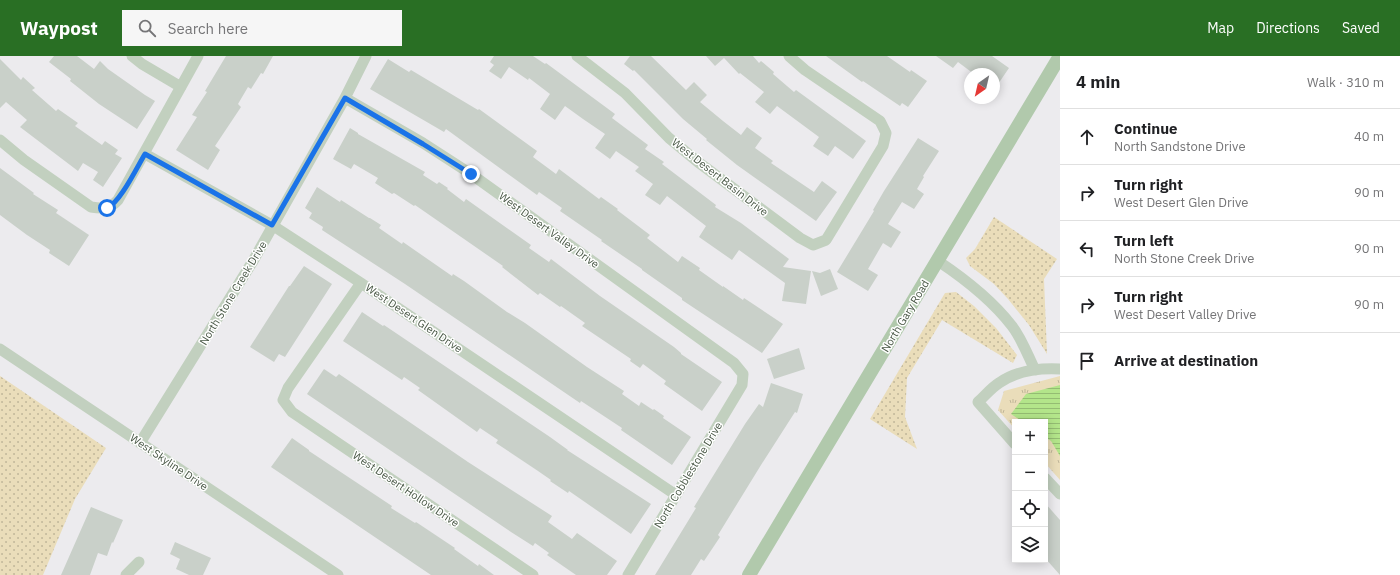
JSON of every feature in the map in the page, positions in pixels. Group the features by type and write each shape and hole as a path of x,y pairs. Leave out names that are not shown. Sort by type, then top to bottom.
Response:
{"main road":[{"name":"North Gary Road","path":"749,575 1060,56"}],"street":[{"path":"132,56 142,64 181,87"},
{"path":"0,140 24,160 91,207 110,207 118,200 145,154 198,56"},
{"name":"North Stone Creek Drive","path":"140,443 253,261 345,98 366,56"},
{"name":"West Desert Basin Drive","path":"577,56 625,93 669,138 698,162 800,238 814,245 826,240 883,146 886,133 880,121 805,70 789,56"},
{"name":"West Desert Valley Drive","path":"345,98 471,174 734,363 743,374"},
{"name":"West Desert Glen Drive","path":"145,154 272,225 676,494"},
{"path":"938,261 987,298 1013,327 1035,370"},
{"name":"West Desert Hollow Drive","path":"361,283 288,388 283,400 292,412 533,575"},
{"name":"West Skyline Drive","path":"0,349 338,575"},
{"path":"1012,441 978,402 999,383 1021,373 1050,368 1060,369"},
{"name":"North Cobblestone Drive","path":"628,575 742,385 743,374"},
{"path":"1048,481 1060,494"},
{"path":"126,575 139,562"}],"green space":[{"path":"994,217 1057,259 1044,279 1047,354 1029,325 1008,299 994,284 970,266 966,258 975,249"},
{"path":"956,292 974,306 996,328 1017,355 1013,363 942,320 907,378 905,417 917,449 870,419 945,293"},
{"path":"0,376 106,448 75,499 43,575 0,575"},
{"path":"1060,376 1060,480 1048,466 1048,419 1012,419 1012,426 998,410 1004,391"}],"shaded area":[{"path":"1060,385 1060,456 1051,441 1048,439 1048,419 1018,419 1011,414 1026,394"}],"building":[{"path":"54,56 77,56 94,69 100,61 108,69 155,101 137,129 99,104 70,81 71,79 49,62"},
{"path":"226,56 273,56 263,74 261,73 251,89 248,87 238,104 241,107 215,146 220,150 208,170 176,150 197,117 192,115 207,92 205,91"},
{"path":"494,56 533,56 545,64 546,63 615,114 612,118 648,145 645,149 664,162 662,164 716,205 715,207 741,223 789,259 783,267 811,271 806,304 782,301 785,283 739,250 732,260 699,237 706,226 667,196 660,205 645,195 653,184 635,171 639,167 616,151 610,159 595,148 605,134 565,106 555,120 540,109 550,94 529,78 528,80 509,67 501,79 489,71 494,65 490,62"},
{"path":"630,56 651,56 686,90 694,82 707,95 700,102 723,121 741,135 747,127 762,138 755,148 773,161 771,163 814,192 822,181 837,192 816,221 737,165 706,140 707,139 683,119 634,70 633,71 624,64"},
{"path":"706,56 753,56 759,63 761,61 774,72 773,74 794,92 796,90 866,141 853,159 835,146 828,156 813,146 819,137 777,106 770,114 755,102 764,92 740,73 739,74 724,58 715,66"},
{"path":"826,56 887,56 910,72 911,70 927,81 908,107 902,103 900,106 863,81 862,82"},
{"path":"936,56 992,56 1009,68 1000,81 1000,68 966,68 958,62 953,68"},
{"path":"0,59 21,80 23,77 35,88 32,90 56,111 58,109 78,123 75,126 102,145 105,141 118,150 115,154 122,158 103,187 93,180 98,172 83,163 78,171 20,127 27,120 6,102 0,108"},
{"path":"388,59 409,72 411,70 478,110 479,109 537,151 533,157 556,174 559,169 599,199 601,197 618,209 617,210 650,235 647,238 678,262 682,256 700,268 699,270 723,287 743,300 744,298 783,324 762,353 682,300 682,298 560,211 562,208 539,192 537,195 446,129 444,132 370,89"},
{"path":"350,128 425,172 423,175 437,184 439,182 464,202 466,199 531,245 529,248 549,262 551,259 600,296 722,382 702,411 664,384 666,381 643,364 640,368 630,361 631,359 582,326 585,323 561,306 560,307 540,293 538,295 502,267 503,266 415,205 414,206 394,193 392,194 375,183 378,178 354,164 351,169 333,159"},
{"path":"918,138 939,151 923,176 924,177 917,189 924,194 914,209 902,202 888,224 901,232 891,248 883,243 868,269 878,275 868,291 837,272 874,211 873,210 884,191"},
{"path":"0,168 34,193 33,194 58,210 56,213 89,235 69,266 49,253 50,250 0,215"},
{"path":"317,187 381,225 379,228 402,244 403,242 452,276 453,274 464,281 624,391 622,394 639,406 641,402 653,410 654,409 664,416 663,418 691,437 672,465 621,430 622,428 581,401 580,403 405,284 322,230 323,227 309,218 312,213 305,208"},
{"path":"304,266 332,284 285,357 279,354 274,362 250,347 289,286"},
{"path":"830,269 838,289 821,296 812,271 820,273"},
{"path":"362,312 383,326 384,325 567,450 651,504 631,534 569,491 568,493 550,481 551,480 496,443 498,440 480,428 477,432 418,390 420,388 404,377 402,380 343,341"},
{"path":"799,348 805,369 774,379 767,359"},
{"path":"324,369 336,377 339,374 468,462 552,516 548,522 572,539 577,533 617,561 607,575 576,575 547,555 549,553 535,543 533,546 511,532 307,394"},
{"path":"771,383 803,394 797,413 795,412 761,465 718,535 720,537 704,561 701,559 691,575 655,575 696,508 694,507 745,424 759,404 763,407"},
{"path":"292,438 392,506 391,508 415,523 416,522 455,548 454,549 478,566 479,564 494,575 431,575 271,467"},
{"path":"1048,506 1060,520 1060,575 1048,561"},
{"path":"91,507 123,520 113,543 112,542 107,556 98,553 90,575 61,575"},
{"path":"175,542 211,558 203,575 189,575 176,569 180,559 170,554"}],"route":[{"path":"107,208 115,204 118,200 145,154 272,225 345,98 471,174"}]}
